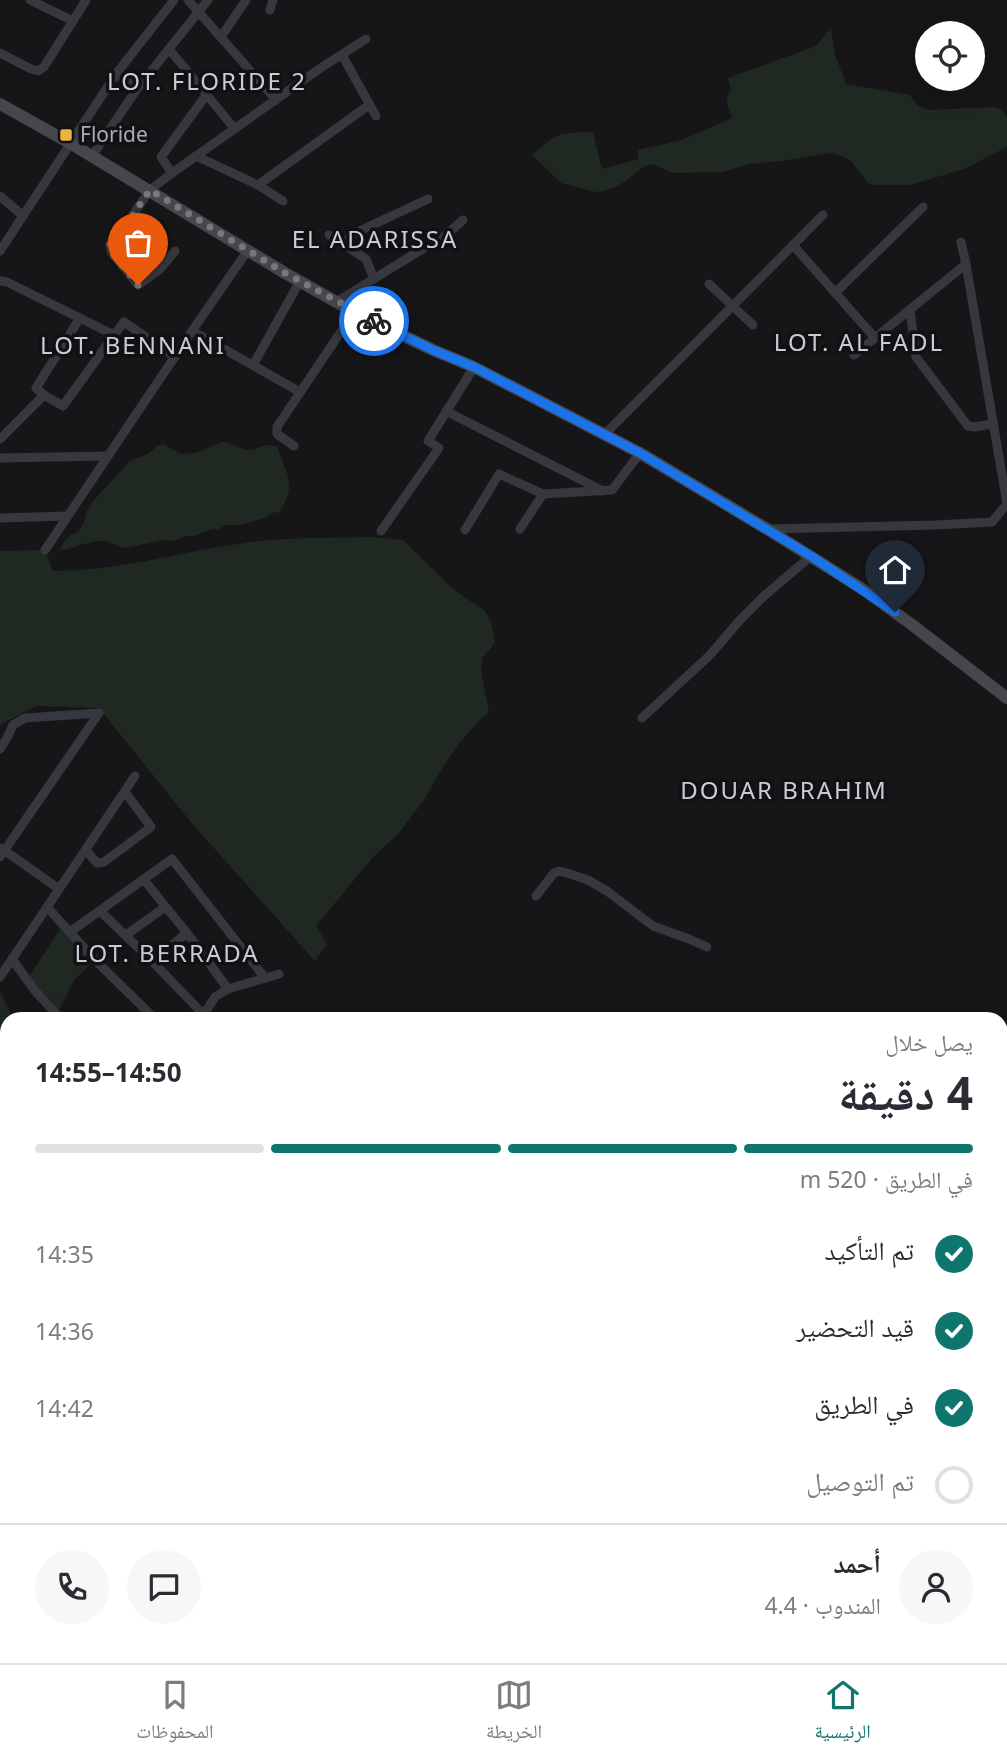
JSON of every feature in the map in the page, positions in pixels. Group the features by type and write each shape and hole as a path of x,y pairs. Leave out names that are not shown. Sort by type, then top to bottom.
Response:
{"street":[{"path":"30,0 73,21"},
{"path":"0,53 38,71 44,67 86,0"},
{"path":"0,251 116,74 174,0"},
{"path":"188,0 276,100"},
{"path":"92,156 138,89 208,0"},
{"path":"221,37 246,0"},
{"path":"270,10 273,0"},
{"path":"175,251 159,270 138,285 111,252 110,244 150,190 234,128 366,39"},
{"path":"169,49 234,128"},
{"path":"342,55 376,116"},
{"path":"116,74 138,89"},
{"path":"172,173 161,157 206,94"},
{"path":"258,185 369,105"},
{"path":"1,106 70,143 354,312 474,367 640,453 864,590 1007,698"},
{"path":"197,156 258,185 283,201"},
{"path":"0,196 23,216"},
{"path":"343,244 353,234 428,200"},
{"path":"835,293 923,207"},
{"path":"605,434 823,215"},
{"path":"336,302 447,234 463,220"},
{"path":"329,235 366,259 374,279"},
{"path":"961,242 1007,504 992,522"},
{"path":"793,245 874,338"},
{"path":"46,550 248,250"},
{"path":"854,355 966,264"},
{"path":"0,281 114,335"},
{"path":"253,365 300,281"},
{"path":"709,284 753,325"},
{"path":"910,309 916,357 968,426 974,428 993,424"},
{"path":"293,446 277,434 277,427 354,312"},
{"path":"80,318 36,388 64,406 124,322 175,357"},
{"path":"191,331 300,392"},
{"path":"381,531 439,448 428,441 474,367"},
{"path":"0,439 44,395"},
{"path":"446,411 603,491"},
{"path":"997,447 1007,438"},
{"path":"464,530 499,474 543,494 612,491 640,453"},
{"path":"0,457 108,456"},
{"path":"520,529 543,494"},
{"path":"0,518 68,516"},
{"path":"767,529 935,525 1007,519"},
{"path":"642,718 710,655 764,596 811,556"},
{"path":"0,749 13,725 25,718 99,713 2,851 59,889"},
{"path":"0,977 135,776"},
{"path":"86,850 97,863 104,862 151,827 125,792"},
{"path":"70,932 172,859 265,978"},
{"path":"536,896 554,873 567,873 588,880 607,891 653,926 707,947"},
{"path":"144,880 228,989"},
{"path":"47,907 95,960 148,1012"},
{"path":"126,935 165,907"},
{"path":"100,911 152,961 198,1012"},
{"path":"152,961 187,933"},
{"path":"12,959 54,1012"},
{"path":"205,1012 215,997 228,989 279,974"}],"shaded area":[{"path":"831,28 835,54 846,84 910,95 918,106 928,110 994,107 1002,109 1007,117 1007,147 964,169 910,185 872,185 852,162 831,153 749,164 723,172 672,173 653,164 645,166 620,185 595,192 561,183 532,155 559,135 593,132 602,169 639,159 637,150 679,141 732,118 727,100 731,90 728,78 816,46"},
{"path":"221,442 249,450 265,445 277,447 287,472 289,486 285,503 279,512 249,523 225,525 173,541 163,540 123,548 107,541 97,541 60,550 71,535 78,532 94,500 130,461 148,454 158,445 164,444 180,454 196,453"},
{"path":"372,537 403,540 453,589 485,611 491,622 495,643 483,657 481,671 489,712 459,743 424,800 398,834 373,857 316,926 327,944 315,961 195,827 99,708 36,706 0,725 0,551 45,550 53,571 123,565 255,542"},
{"path":"62,926 95,960 74,980 58,1012 27,980"},
{"path":"0,992 10,1012 0,1012"}],"way so far":[{"path":"138,285 111,252 110,244 150,190 285,273 374,321"}],"place":[{"name":"Floride","path":"66,135"}],"district":[{"name":"LOT. FLORIDE 2","path":"207,82"},
{"name":"EL ADARISSA","path":"375,240"},
{"name":"LOT. AL FADL","path":"859,343"},
{"name":"LOT. BENNANI","path":"133,346"},
{"name":"DOUAR BRAHIM","path":"784,791"},
{"name":"LOT. BERRADA","path":"167,954"}],"route":[{"path":"374,321 474,367 640,453 811,556 895,612"}]}
